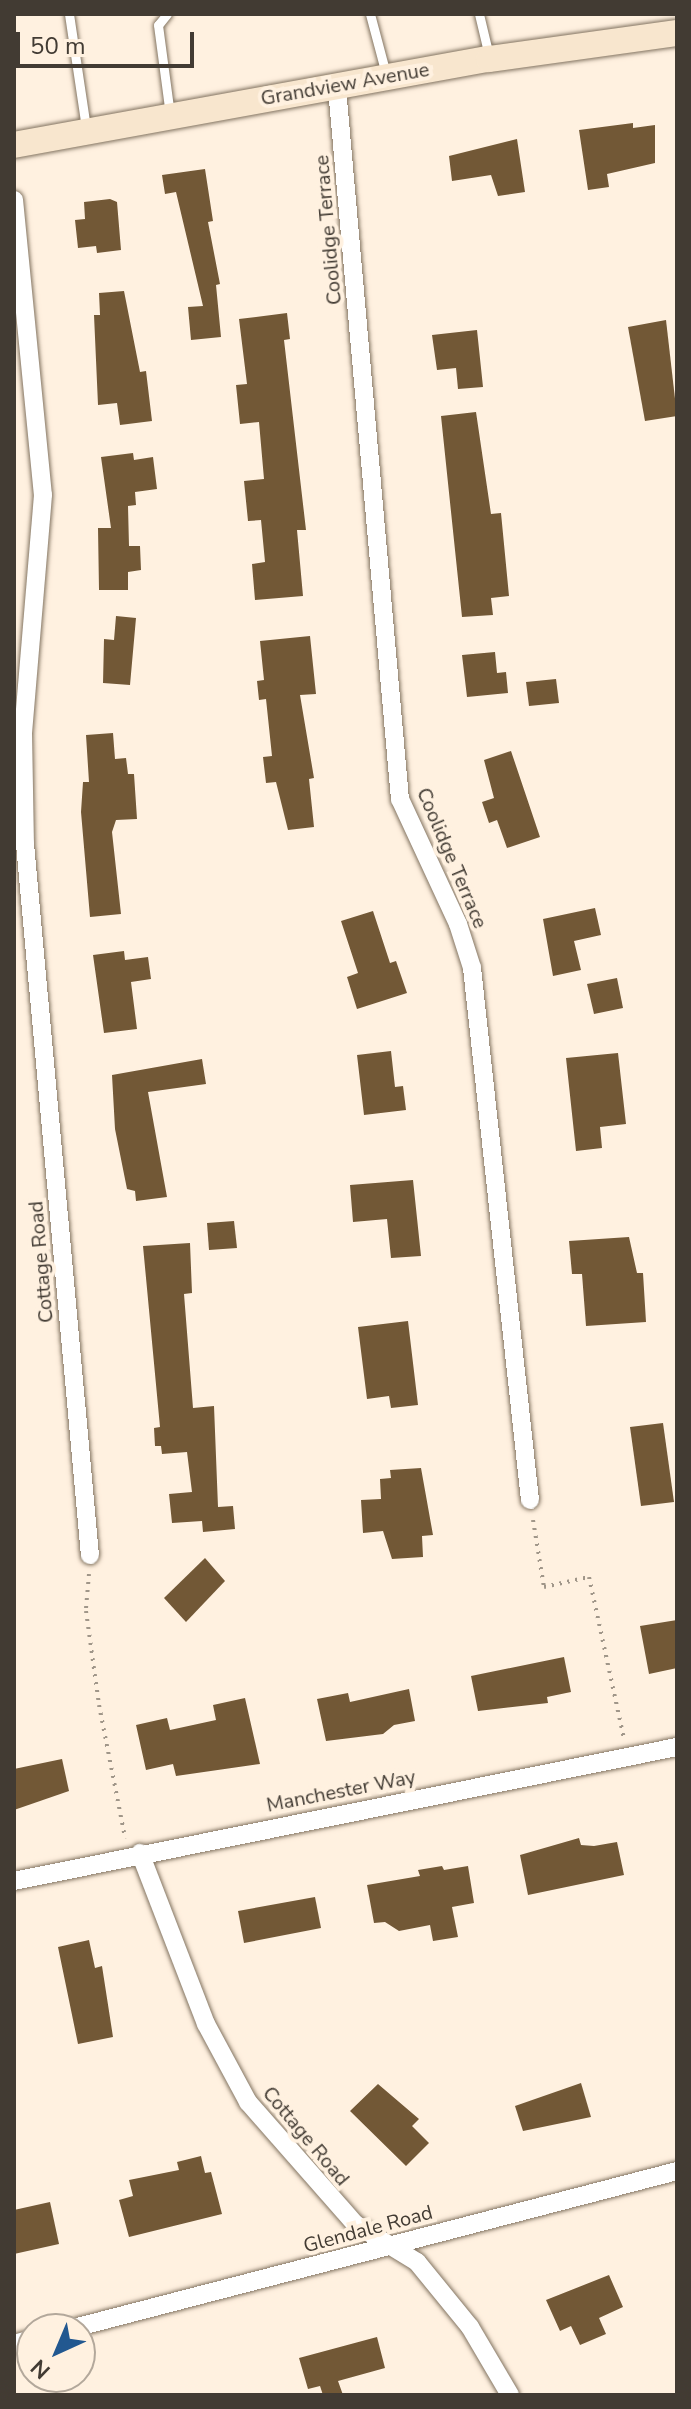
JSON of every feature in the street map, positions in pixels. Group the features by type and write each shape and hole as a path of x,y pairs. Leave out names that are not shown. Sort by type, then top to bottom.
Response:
{"street":[{"name":"Grandview Avenue","path":"14,145 489,59 677,33"},
{"name":"Coolidge Terrace","path":"337,88 400,799 458,924 472,968 530,1500"},
{"name":"Cottage Road","path":"14,200 43,495 23,733 25,844 90,1555"},
{"name":"Manchester Way","path":"14,1881 677,1747"},
{"name":"Cottage Road","path":"134,1855 206,2024 248,2102 320,2190 355,2224 417,2262 470,2327 510,2395"},
{"name":"Glendale Road","path":"96,2322 677,2171"}],"lane":[{"path":"69,14 86,131"},
{"path":"167,14 158,25 170,115"},
{"path":"370,14 387,77"},
{"path":"479,14 489,59"}],"path":[{"path":"530,1500 544,1587 589,1577 627,1757"},
{"path":"90,1555 86,1611 134,1855"}],"building":[{"path":"633,123 633,128 655,125 655,163 607,174 609,187 588,190 579,130"},
{"path":"517,139 525,192 498,196 491,175 452,181 449,156"},
{"path":"205,169 213,221 208,222 220,284 216,285 221,337 191,340 188,307 203,306 176,192 165,194 162,175"},
{"path":"110,199 117,202 121,250 97,253 96,246 78,248 75,220 85,219 84,202"},
{"path":"124,291 140,372 146,371 152,421 120,425 117,403 98,405 94,315 100,315 99,293"},
{"path":"287,313 290,339 284,340 306,530 297,530 303,596 255,600 252,564 265,562 261,520 248,521 244,481 264,479 259,422 240,424 236,385 247,384 239,319"},
{"path":"666,320 677,416 645,421 628,327"},
{"path":"477,330 483,387 458,389 456,368 437,370 432,335"},
{"path":"476,412 491,514 501,513 509,596 491,598 493,615 462,617 441,416"},
{"path":"133,453 134,460 153,457 157,489 135,492 136,505 128,506 129,546 140,546 141,570 128,572 128,590 99,590 98,528 111,528 101,457"},
{"path":"116,616 136,618 130,685 103,683 104,639 114,640"},
{"path":"310,636 316,694 300,695 314,778 309,779 314,827 288,830 276,782 266,783 263,757 272,756 266,699 259,700 257,681 264,680 260,641"},
{"path":"495,652 497,673 506,672 508,693 467,697 462,655"},
{"path":"556,679 559,703 529,706 526,682"},
{"path":"113,733 115,759 126,758 128,774 134,774 137,819 116,820 112,832 121,914 90,917 81,812 83,782 89,782 86,735"},
{"path":"511,751 540,837 507,848 497,820 489,823 482,802 494,798 484,760"},
{"path":"595,908 601,935 574,941 581,970 553,976 543,919"},
{"path":"373,911 390,963 396,961 407,993 357,1009 347,977 358,973 341,921"},
{"path":"124,951 125,960 148,957 151,979 131,982 137,1029 104,1033 93,955"},
{"path":"617,978 623,1008 594,1014 587,984"},
{"path":"391,1051 395,1087 403,1086 406,1110 364,1115 357,1055"},
{"path":"618,1053 626,1124 600,1127 602,1148 576,1151 566,1058"},
{"path":"202,1059 206,1084 148,1092 167,1197 136,1201 135,1191 127,1189 115,1129 112,1075"},
{"path":"413,1180 421,1256 391,1258 387,1219 353,1222 350,1185"},
{"path":"234,1221 237,1248 209,1250 207,1223"},
{"path":"629,1237 637,1273 643,1273 646,1322 586,1326 582,1274 572,1274 569,1241"},
{"path":"190,1243 192,1293 184,1294 193,1408 214,1406 218,1507 233,1506 235,1529 203,1532 202,1521 172,1523 169,1494 192,1492 187,1452 162,1454 161,1446 155,1446 154,1428 160,1427 143,1246"},
{"path":"408,1321 418,1405 391,1408 389,1396 367,1399 358,1327"},
{"path":"663,1423 674,1502 641,1506 630,1427"},
{"path":"421,1468 433,1535 422,1536 423,1557 392,1559 383,1531 363,1533 361,1500 381,1499 380,1479 391,1478 390,1470"},
{"path":"205,1558 225,1581 186,1622 164,1598"},
{"path":"677,1620 677,1668 649,1674 640,1626"},
{"path":"564,1657 571,1692 547,1697 548,1703 478,1711 471,1676"},
{"path":"409,1689 415,1721 394,1725 383,1734 326,1741 317,1699 348,1693 350,1702"},
{"path":"245,1698 260,1764 176,1776 173,1764 146,1770 136,1725 167,1718 170,1730 216,1720 213,1705"},
{"path":"62,1759 69,1791 14,1810 14,1769"},
{"path":"579,1838 581,1845 617,1842 624,1875 528,1895 520,1855"},
{"path":"442,1866 444,1870 468,1866 474,1903 452,1907 458,1937 433,1941 430,1925 399,1931 385,1922 374,1923 367,1885 420,1876 418,1870"},
{"path":"315,1897 321,1928 244,1943 238,1911"},
{"path":"89,1940 95,1968 102,1966 113,2037 78,2044 58,1947"},
{"path":"581,2083 591,2117 523,2131 515,2106"},
{"path":"378,2084 419,2119 412,2126 429,2143 406,2166 350,2111"},
{"path":"201,2156 205,2173 211,2172 222,2214 129,2237 119,2200 133,2196 129,2180 179,2170 177,2162"},
{"path":"50,2202 59,2244 14,2254 14,2210"},
{"path":"609,2275 623,2307 599,2318 606,2334 580,2345 571,2326 560,2331 546,2300"},
{"path":"377,2337 385,2368 338,2381 343,2395 323,2395 320,2386 308,2389 299,2358"}]}
